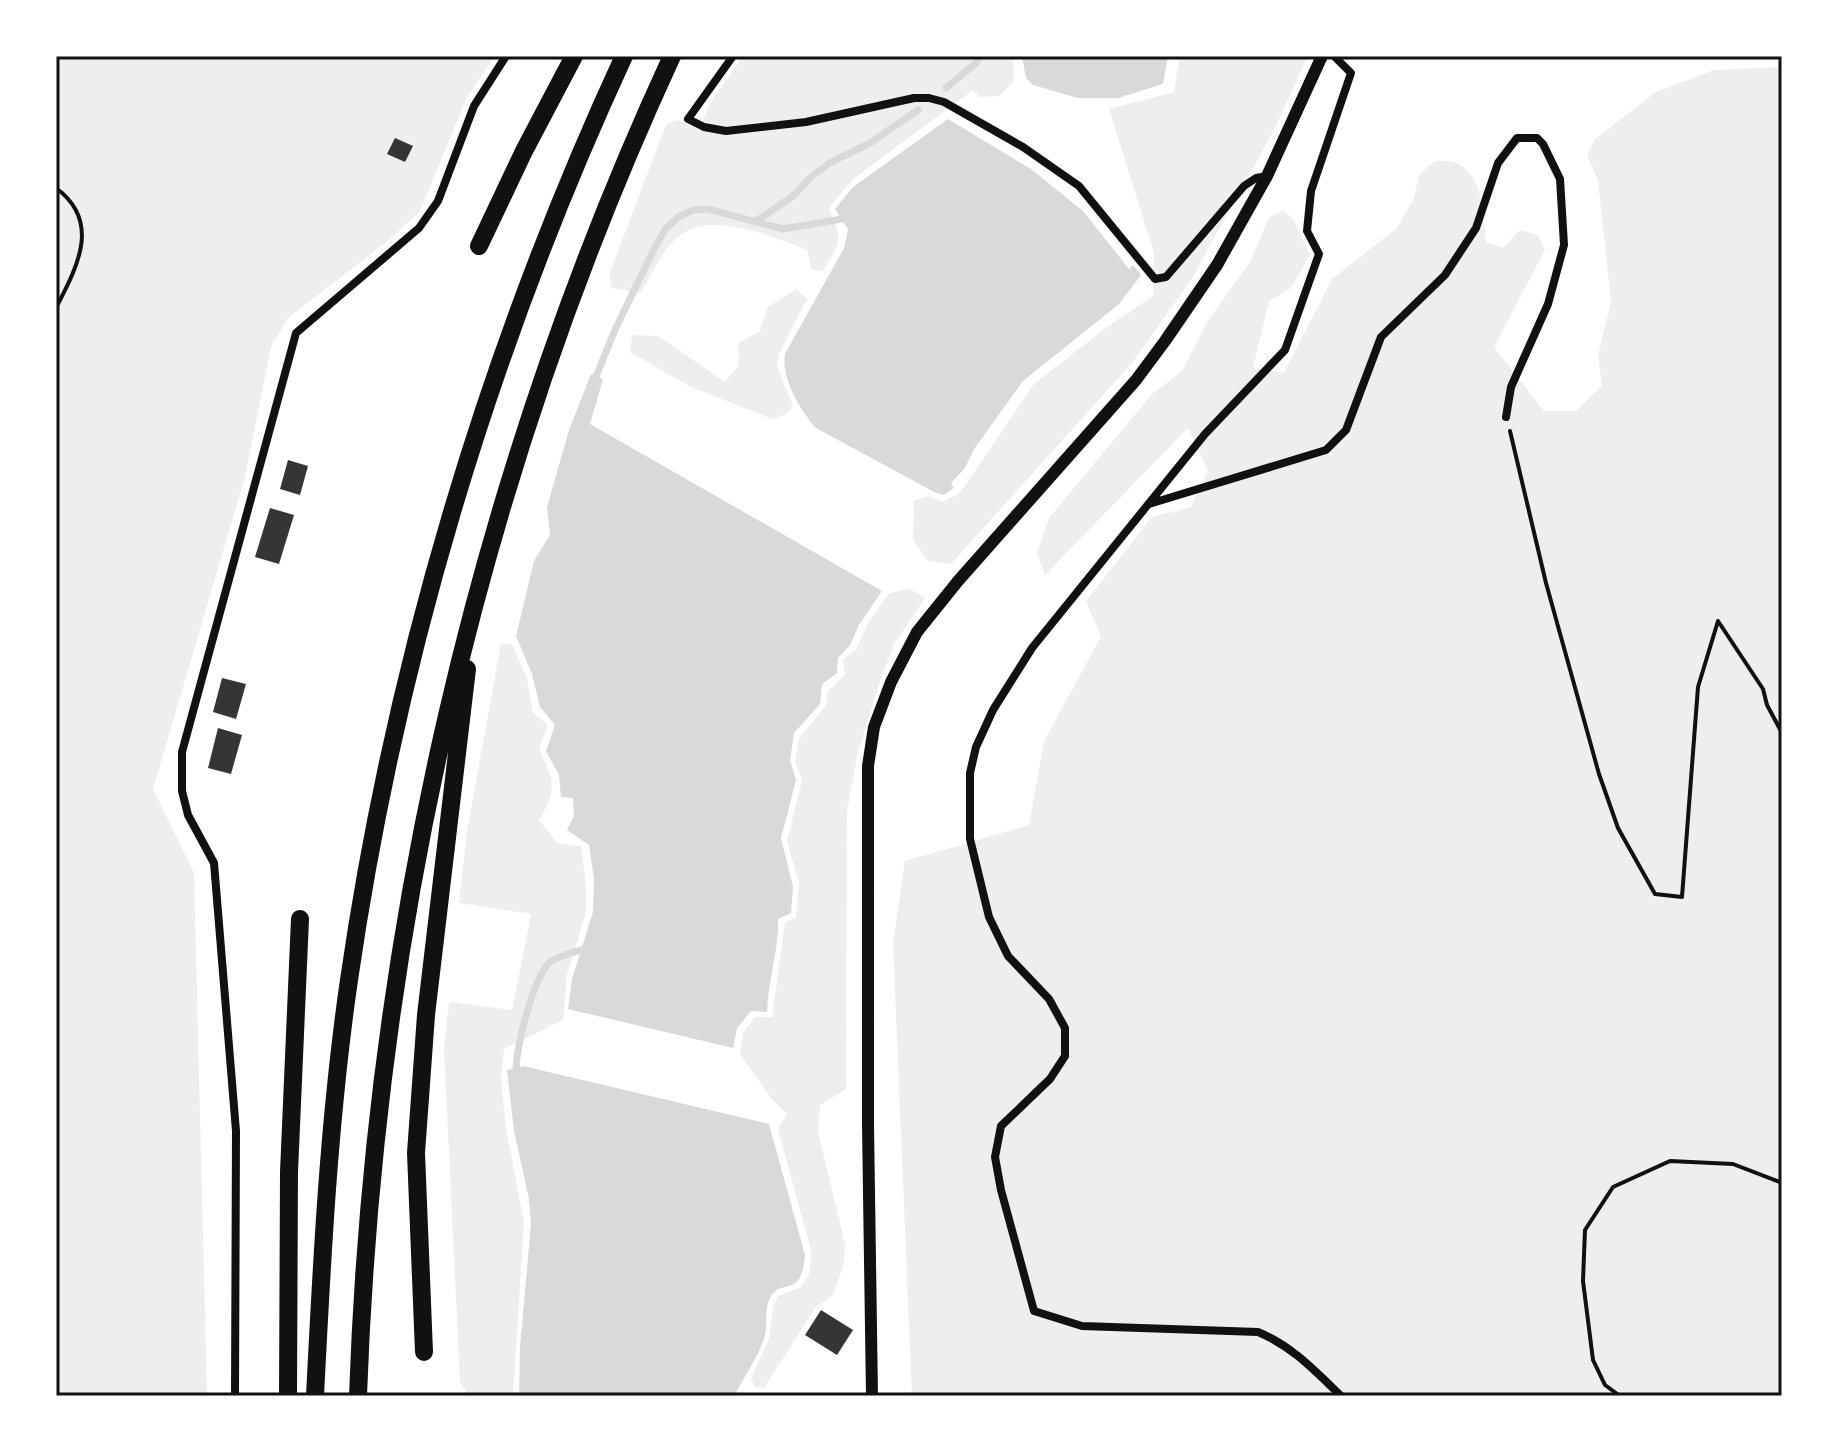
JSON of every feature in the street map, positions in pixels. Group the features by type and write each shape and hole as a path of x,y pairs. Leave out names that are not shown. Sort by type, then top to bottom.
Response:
{"highway":[{"path":"479,246 574,56"},
{"path":"315,1396 326,1201 345,1013 364,884 390,760 423,621 459,491 511,331 567,187 624,56"},
{"path":"358,1396 367,1243 380,1104 405,922 425,811 476,595 508,481 556,341 642,122 672,56"},
{"path":"424,1352 416,1153 426,1015 476,595"},
{"path":"288,1396 289,1172 300,919"}],"street":[{"path":"235,1396 236,1131 214,863 188,815 182,791 182,752 296,333 419,228 438,201 474,106 506,56"},
{"path":"733,56 688,119 704,127 726,131 806,122 914,98 944,102 1023,147 1079,186 1155,279 1166,277 1244,186 1256,178 1267,176"},
{"path":"872,1396 868,766 874,727 891,682 917,632 958,581 1136,380 1217,265 1267,176 1322,56"},
{"path":"1334,56 1351,73 1311,191 1307,231 1319,254 1285,350 1205,434 1032,648 993,710 976,747 970,773 970,839 989,917 1008,956 1049,999 1065,1028 1065,1056 1050,1079 1001,1126 995,1157 1034,1311 1082,1326 1258,1332 1279,1340 1341,1396"},
{"path":"1149,504 1326,450 1346,430 1381,337 1445,275 1476,228 1498,163 1517,138 1537,138 1560,179 1564,245 1548,304 1511,387 1506,417"}],"path":[{"path":"56,188 81,216 84,240 56,308"},
{"path":"1506,417 1546,583 1599,774 1618,828 1655,894 1682,897 1698,687 1718,621 1763,689 1767,705 1782,733"},
{"path":"1620,1396 1605,1385 1593,1360 1583,1281 1585,1230 1613,1187 1670,1161 1733,1164 1782,1183"}],"shaded area":[{"path":"56,56 495,56 466,99 420,211 389,240 288,318 271,347 245,477 153,789 194,873 207,1396 56,1396"},
{"path":"743,56 1013,56 1013,82 999,96 980,97 973,90 852,180 829,208 838,240 823,271 812,270 807,250 746,229 713,225 685,232 671,244 641,293 612,288 609,275 666,125 677,120 700,129 709,105"},
{"path":"1022,56 1168,56 1163,84 1118,98 1078,98 1033,85 1026,78"},
{"path":"1180,56 1308,56 1273,132 1191,280 1132,363 951,564 928,561 913,540 914,501 927,496 942,502 960,493 1034,384 1107,327 1153,296 1154,253 1109,109 1174,92"},
{"path":"1782,67 1782,1396 912,1396 893,943 905,861 1029,825 1044,741 1101,637 1086,601 1152,517 1191,507 1208,471 1188,428 1045,575 1037,553 1049,518 1152,394 1182,371 1207,322 1250,262 1269,218 1283,210 1293,219 1310,255 1291,288 1269,301 1253,368 1284,373 1332,279 1397,228 1414,198 1419,175 1435,161 1454,162 1471,176 1480,197 1486,242 1503,248 1520,230 1538,235 1545,250 1494,347 1544,411 1576,411 1602,386 1598,355 1611,302 1598,180 1587,155 1595,139 1656,92 1714,70"},
{"path":"948,119 1031,169 1083,211 1129,269 1133,265 1141,275 1119,304 1023,381 974,449 965,468 951,483 954,488 944,495 816,428 793,394 786,374 785,354 844,248 848,229 835,209 853,187"},
{"path":"796,289 807,299 779,353 777,367 793,405 787,414 773,419 691,387 630,352 632,335 658,336 725,382 739,365 738,343 760,331 768,307"},
{"path":"591,374 603,379 590,424 882,591 859,625 850,645 838,658 837,673 822,684 820,704 794,733 790,760 796,780 781,838 793,887 791,913 778,919 767,1012 751,1011 737,1028 733,1048 568,1009 572,979 593,912 594,879 589,845 567,830 574,816 573,798 561,797 559,775 546,751 555,725 540,707 532,674 516,636 534,561 550,535 547,507 569,430"},
{"path":"908,588 925,598 894,644 879,684 858,752 847,811 846,1089 820,1105 818,1132 845,1244 844,1264 833,1295 815,1308 764,1388 755,1387 751,1378 769,1339 773,1306 778,1296 801,1287 810,1272 811,1250 778,1129 787,1114 771,1098 740,1054 743,1033 755,1017 772,1017 785,922 796,918 799,883 787,841 802,781 795,760 799,739 826,705 828,691 845,675 843,659 856,650 867,625 888,594"},
{"path":"501,644 512,644 527,679 533,713 548,725 539,749 552,785 549,800 539,820 557,843 581,846 586,912 567,974 563,1020 504,1049 501,1078 506,1128 524,1222 513,1396 470,1396 460,1383 444,1048 449,1002 512,1010 531,914 459,903 467,831"},
{"path":"523,1066 769,1124 805,1255 800,1278 790,1286 780,1288 770,1298 762,1343 734,1396 519,1396 520,1347 531,1224 529,1199 514,1131 507,1070"}],"building":[{"path":"395,138 413,146 405,162 387,154"},
{"path":"288,460 308,466 300,495 280,489"},
{"path":"270,508 294,515 279,564 255,557"},
{"path":"222,678 246,684 236,719 213,712"},
{"path":"218,728 242,735 231,774 208,768"},
{"path":"821,1310 853,1330 837,1355 805,1335"}],"waterway":[{"path":"946,88 980,56"},
{"path":"755,222 793,196 831,162 870,143 918,110"},
{"path":"593,384 655,247 666,228 680,216 693,210 708,209 783,229 848,218"},
{"path":"516,1073 526,1015 543,972 549,963 558,958 591,947"}]}
